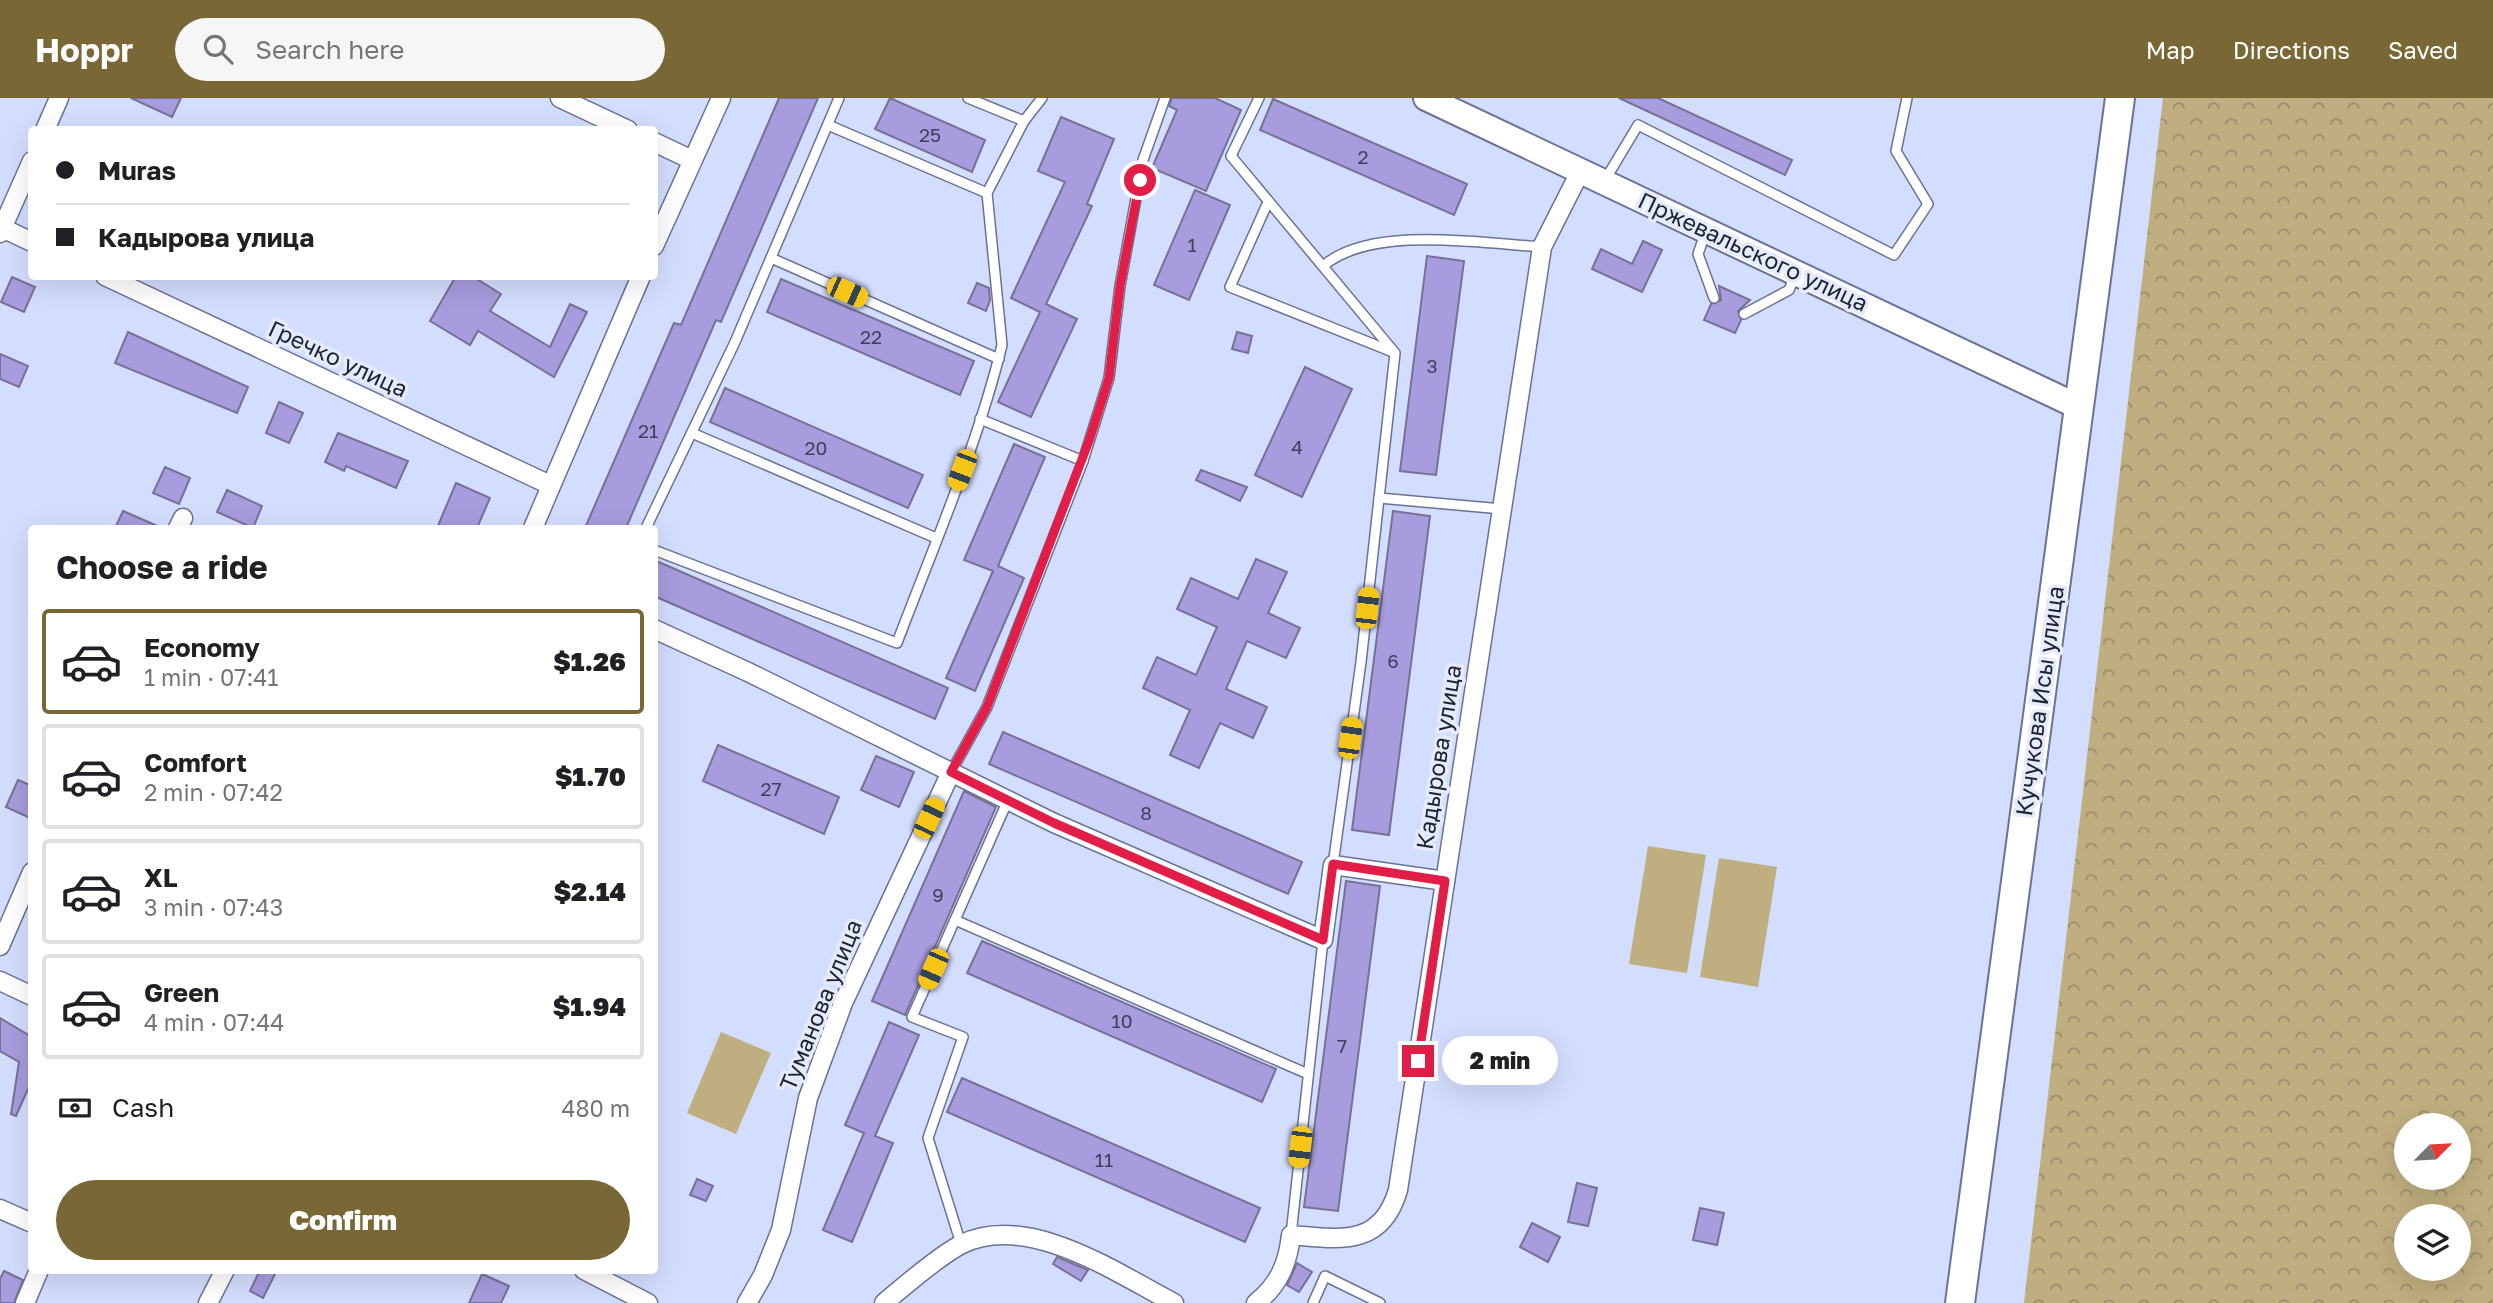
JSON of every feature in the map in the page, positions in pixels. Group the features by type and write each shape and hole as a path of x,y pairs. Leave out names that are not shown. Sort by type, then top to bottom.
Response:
{"main road":[{"name":"Пржевальского улица","path":"1426,98 2079,407"},
{"name":"Кучукова Исы улица","path":"1960,1303 2120,98"}],"street":[{"path":"47,126 59,98"},
{"path":"561,98 620,126"},
{"path":"658,237 721,98"},
{"path":"658,144 692,160"},
{"path":"28,170 1,229 28,240"},
{"name":"Кадырова улица","path":"1291,1235 1348,1240 1375,1226 1394,1206 1542,247 1580,172"},
{"name":"Гречко улица","path":"114,280 550,485"},
{"path":"534,525 639,280"},
{"path":"658,631 1008,800 1323,940 1333,864 1445,881"},
{"name":"Туманова улица","path":"747,1303 763,1275 781,1230 808,1098 843,1003 951,772"},
{"path":"0,946 28,881"},
{"path":"0,981 28,994"},
{"path":"0,1209 28,1221"},
{"path":"1256,1303 1269,1292 1289,1261 1291,1235"},
{"path":"884,1303 961,1244 983,1238 1007,1236 1062,1245 1174,1303"},
{"path":"24,1303 37,1274"},
{"path":"208,1303 223,1274"},
{"path":"592,1274 648,1303"}],"lane":[{"path":"647,525 771,258 839,98"},
{"path":"968,98 1024,121"},
{"path":"658,553 897,643 981,419 1002,345 987,193 1024,121 1042,98"},
{"path":"951,772 987,707 1083,461 1109,378 1120,286 1143,160 1165,98"},
{"path":"1259,98 1231,156 1395,353 1361,662 1333,864"},
{"path":"1604,182 1638,125 1894,256 1928,204 1896,151 1906,98"},
{"path":"828,125 987,193"},
{"path":"1268,202 1230,287 1395,353"},
{"path":"1707,229 1698,254 1714,298"},
{"path":"1323,266 1337,254 1416,238 1542,247"},
{"path":"771,258 999,359"},
{"path":"1744,314 1789,290 1797,272"},
{"path":"981,419 1083,461"},
{"path":"692,433 936,538"},
{"path":"1379,498 1502,509"},
{"path":"961,1244 928,1138 963,1038 912,1017 1008,800"},
{"path":"955,920 1308,1074"},
{"path":"1291,1235 1323,940"},
{"path":"1313,1303 1325,1276 1380,1303"}],"green space":[{"path":"2163,98 2493,98 2493,1303 2024,1303"},
{"path":"1648,846 1706,855 1687,973 1629,964"},
{"path":"1719,858 1777,867 1758,987 1700,977"},
{"path":"721,1032 771,1053 736,1134 687,1113"}],"building":[{"path":"131,98 181,98 172,117"},
{"path":"779,98 818,98 721,322 716,320 627,525 586,525 674,323 681,325"},
{"path":"890,98 985,140 972,172 875,129"},
{"path":"1172,98 1215,98 1241,110 1206,191 1152,168 1177,110 1169,106"},
{"path":"1619,98 1658,98 1792,160 1785,175"},
{"path":"1273,99 1467,184 1454,215 1260,130"},
{"path":"1061,117 1114,139 1087,204 1092,206 1046,304 1077,319 1031,417 998,402 1040,312 1011,298 1065,182 1038,171"},
{"path":"1195,190 1230,205 1189,300 1154,285"},
{"path":"1643,241 1662,250 1642,292 1592,269 1601,249 1632,264"},
{"path":"1427,256 1464,261 1436,475 1400,471"},
{"path":"12,277 35,287 24,312 1,302"},
{"path":"781,279 974,361 960,395 767,312"},
{"path":"454,280 478,280 501,294 490,311 550,347 570,304 587,312 554,377 478,331 470,345 430,321"},
{"path":"977,283 989,288 990,300 986,311 968,303"},
{"path":"1719,286 1750,300 1738,311 1741,320 1735,333 1704,320 1711,304 1721,300"},
{"path":"128,332 248,387 237,413 115,363"},
{"path":"1237,332 1252,336 1248,353 1232,349"},
{"path":"0,354 28,366 19,387 0,379"},
{"path":"1305,367 1352,389 1302,497 1255,475"},
{"path":"725,388 923,475 908,508 710,422"},
{"path":"279,402 303,413 289,443 266,433"},
{"path":"338,433 408,461 396,488 346,466 344,471 325,462"},
{"path":"1014,444 1045,457 998,566 1024,578 975,691 946,678 993,571 964,560"},
{"path":"165,467 190,478 179,504 153,493"},
{"path":"1201,470 1247,487 1240,501 1196,480"},
{"path":"456,483 490,498 478,525 438,525"},
{"path":"227,490 262,506 254,525 246,525 217,512"},
{"path":"123,511 155,525 116,525"},
{"path":"1393,511 1430,516 1389,835 1352,830"},
{"path":"1256,559 1287,572 1268,613 1300,628 1286,658 1247,641 1226,689 1267,707 1253,738 1220,723 1199,768 1170,755 1190,710 1143,688 1157,657 1196,675 1217,627 1177,609 1191,578 1238,599"},
{"path":"658,562 948,688 935,719 658,598"},
{"path":"1003,732 1302,862 1288,894 989,764"},
{"path":"718,745 839,797 824,834 703,781"},
{"path":"876,756 914,772 899,807 861,790"},
{"path":"18,780 28,784 28,817 6,807"},
{"path":"964,791 996,807 905,1015 872,1001"},
{"path":"1346,881 1380,886 1338,1211 1304,1207"},
{"path":"982,941 1276,1069 1262,1102 967,973"},
{"path":"0,1018 28,1035 28,1089 16,1116 11,1114 19,1062 0,1051"},
{"path":"889,1022 919,1035 875,1136 893,1143 852,1242 823,1230 864,1133 845,1125"},
{"path":"962,1078 1260,1208 1245,1242 947,1112"},
{"path":"697,1179 713,1186 706,1201 690,1195"},
{"path":"1577,1183 1597,1188 1588,1226 1568,1222"},
{"path":"1700,1208 1724,1213 1717,1245 1693,1240"},
{"path":"1532,1223 1560,1237 1548,1262 1520,1247"},
{"path":"1057,1257 1088,1270 1081,1281 1053,1264"},
{"path":"1297,1263 1312,1272 1299,1292 1287,1285"},
{"path":"4,1271 23,1280 14,1303 0,1303 0,1279"},
{"path":"258,1274 275,1274 263,1298 250,1291"},
{"path":"482,1274 509,1286 501,1303 469,1303"}],"route":[{"path":"1140,180 1120,286 1109,378 1083,461 987,707 951,772 1054,823 1323,940 1333,864 1445,881 1418,1061"}]}
